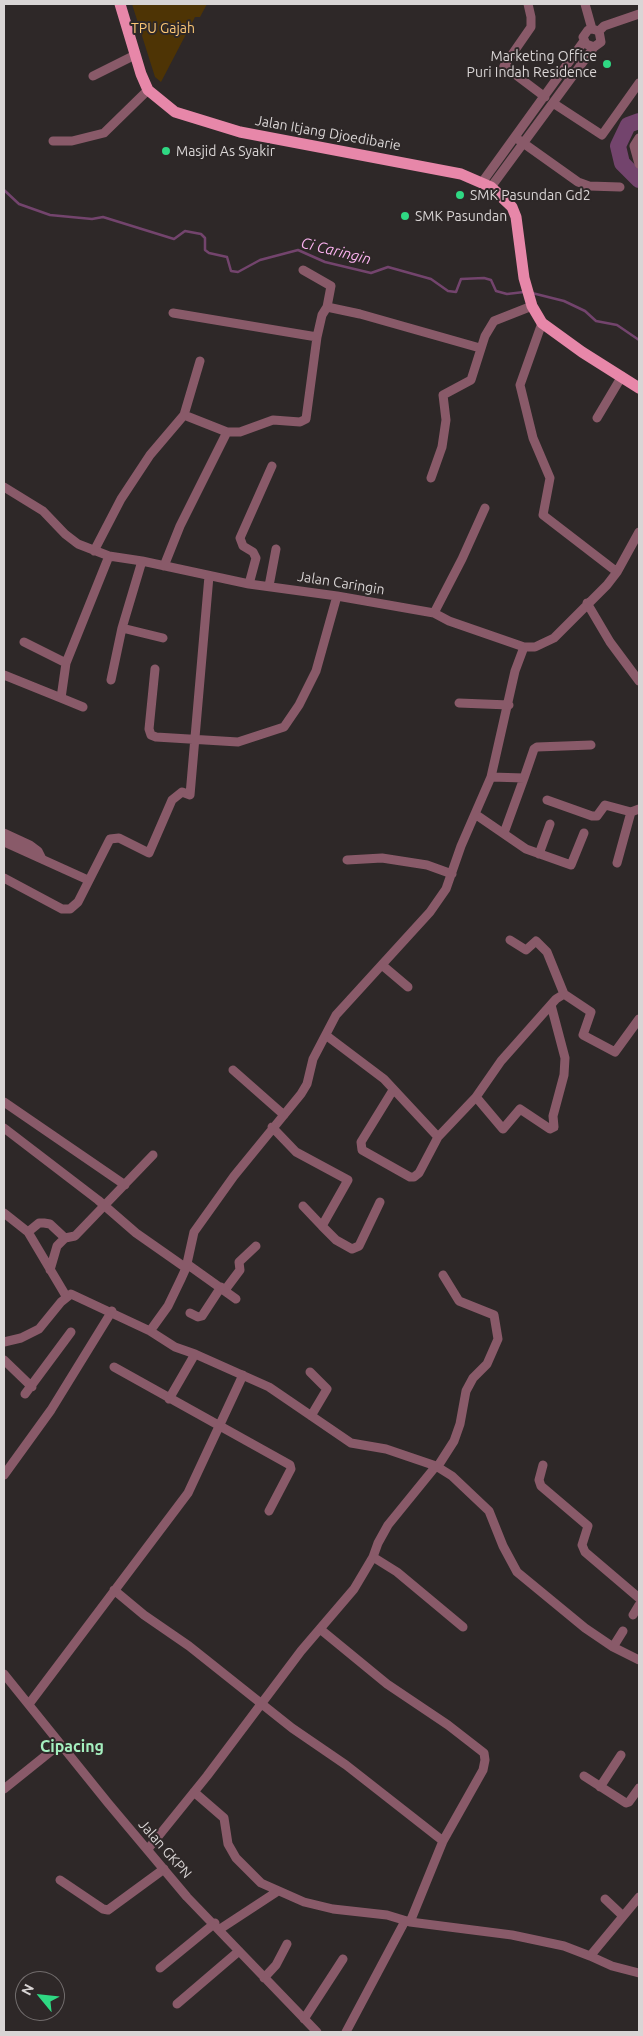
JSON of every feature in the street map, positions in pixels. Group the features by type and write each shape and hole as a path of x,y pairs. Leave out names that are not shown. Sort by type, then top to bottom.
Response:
{"main road":[{"path":"120,4 135,55 148,90"},
{"name":"Jalan Itjang Djoedibarie","path":"148,90 175,112 226,129 461,174 487,184 512,207 516,217 527,286 531,302 542,323"},
{"path":"542,323 582,352 639,388"}],"street":[{"path":"528,4 531,27 504,66 545,97"},
{"path":"487,184 523,143 594,47 600,42 585,4"},
{"path":"487,184 515,136 584,41 585,33 639,12 637,4"},
{"path":"584,41 588,46 594,47"},
{"path":"93,76 135,55"},
{"path":"553,103 602,135 639,83"},
{"path":"53,141 72,141 104,134 148,90"},
{"path":"515,136 578,182 589,186 620,187"},
{"path":"639,138 634,146 639,164"},
{"path":"184,415 227,432 240,432 273,420 300,422 306,419 317,337 322,314 327,307 331,286 303,270"},
{"path":"430,478 442,448 446,420 444,395 471,380 480,348 494,321 531,302"},
{"path":"327,307 360,314 480,348"},
{"path":"173,313 317,337"},
{"path":"542,323 520,385 533,438 550,478 543,515 617,572"},
{"path":"94,551 121,499 150,455 184,415 200,361"},
{"path":"597,418 622,376"},
{"path":"164,566 180,526 227,432"},
{"path":"249,584 256,558 253,552 243,546 240,538 272,466"},
{"name":"Jalan Caringin","path":"4,487 43,511 65,534 94,551 109,556 142,561 249,584 337,596 434,613 449,621 524,647"},
{"path":"434,613 462,559 485,508"},
{"path":"150,1331 168,1306 186,1266 194,1232 272,1127 284,1115 307,1084 312,1059 327,1036 336,1015 382,965 392,951 430,912 446,889 461,846 491,777 509,705 515,671 524,647 535,647 546,643 587,603 617,572 639,532"},
{"path":"269,586 276,549"},
{"path":"61,698 66,663 109,556"},
{"path":"111,680 122,628 142,561"},
{"path":"4,878 62,909 70,909 78,902 110,839 119,838 149,852 172,800 182,792 190,795 209,576"},
{"path":"155,668 149,729 151,735 194,740 238,742 284,727 299,705 316,671 337,596"},
{"path":"587,603 610,642 639,681"},
{"path":"122,628 163,638"},
{"path":"24,642 66,663"},
{"path":"4,675 84,707"},
{"path":"459,703 509,705"},
{"path":"504,833 532,753 537,747 590,745"},
{"path":"491,777 524,778"},
{"path":"547,800 592,816 598,816 605,804 635,811 617,863"},
{"path":"475,814 522,846 571,865 584,832"},
{"path":"539,854 550,824"},
{"path":"4,833 30,845 38,852 42,859"},
{"path":"4,842 88,880"},
{"path":"347,860 382,858 427,866 452,874"},
{"path":"510,940 526,950 538,942 548,952 564,994 591,1012 583,1035 615,1052 639,1019"},
{"path":"382,965 408,987"},
{"path":"393,1090 361,1142 362,1150 414,1177 419,1173 438,1137 476,1098 501,1061 551,1005 564,994"},
{"path":"476,1098 503,1129 520,1109 550,1129 554,1127 553,1116 564,1076 565,1058 551,1005"},
{"path":"327,1036 384,1079 438,1137"},
{"path":"232,1070 284,1115"},
{"path":"4,1102 125,1185"},
{"path":"272,1127 296,1152 348,1180 322,1226"},
{"path":"4,1128 157,1249 223,1288 236,1299"},
{"path":"50,1270 58,1246 65,1238 75,1236 153,1155"},
{"path":"303,1206 336,1240 355,1249 359,1246 380,1202"},
{"path":"4,1213 28,1232 66,1296"},
{"path":"28,1232 39,1223 44,1223 50,1224 65,1238"},
{"path":"190,1313 198,1317 202,1316 223,1288 240,1270 240,1261 256,1246"},
{"path":"148,1850 261,1702 354,1589 373,1557 388,1525 437,1466 454,1441 460,1424 466,1391 473,1378 487,1364 498,1339 494,1315 459,1301 443,1275"},
{"path":"4,1342 21,1338 39,1329 66,1296 71,1294 112,1311 175,1347 269,1387 351,1443 386,1448 437,1466 452,1476 489,1511 503,1546 517,1572 585,1628 613,1647 639,1660"},
{"path":"4,1475 51,1410 112,1311"},
{"path":"25,1394 71,1332"},
{"path":"170,1399 195,1354"},
{"path":"4,1360 32,1387"},
{"path":"114,1368 290,1466 291,1469 269,1511"},
{"path":"310,1372 327,1389 311,1416"},
{"path":"28,1704 188,1493 243,1375"},
{"path":"543,1465 539,1480 541,1486 588,1526 582,1545 585,1552 639,1598"},
{"path":"373,1557 397,1572 463,1627"},
{"path":"114,1590 261,1702 292,1728 359,1775 442,1842"},
{"path":"633,1615 639,1605"},
{"path":"320,1628 387,1684 448,1725 484,1753 485,1760 483,1770 442,1842 407,1922 346,2032"},
{"path":"613,1647 623,1631"},
{"name":"Jalan GKPN","path":"4,1674 187,1897 318,2032"},
{"path":"4,1789 60,1744"},
{"path":"600,1786 622,1755"},
{"path":"584,1776 628,1804 639,1788"},
{"path":"194,1792 224,1818 228,1844 236,1858 261,1883 278,1891 313,1904 347,1911 386,1915 407,1922 512,1934 564,1946 612,1966 639,1973"},
{"path":"60,1880 103,1909 108,1910 164,1869"},
{"path":"160,1968 217,1926 278,1891"},
{"path":"590,1956 639,1897"},
{"path":"605,1899 623,1916"},
{"path":"264,1978 276,1965 287,1944"},
{"path":"177,2004 239,1951"},
{"path":"304,2019 343,1958"}],"green space":[{"name":"TPU Gajah","path":"132,4 207,4 200,17 195,17 161,82 155,77"}],"waterway":[{"path":"639,121 628,125 618,146 622,163 639,180"},
{"name":"Ci Caringin","path":"4,190 19,204 50,215 92,219 103,217 174,239 185,231 201,234 205,238 205,250 209,253 227,257 231,271 238,272 260,260 298,250 325,262 371,273 388,267 431,279 448,291 456,292 461,279 484,278 491,280 496,291 507,294 524,292"},
{"name":"Ci Caringin","path":"532,293 564,301 585,311 596,321 617,325 639,340"}],"place":[{"name":"Marketing Office Puri Indah Residence","path":"607,64"},
{"name":"Masjid As Syakir","path":"166,151"},
{"name":"SMK Pasundan Gd2","path":"460,195"},
{"name":"SMK Pasundan","path":"405,216"}],"district":[{"name":"Cipacing","path":"72,1747"}]}
